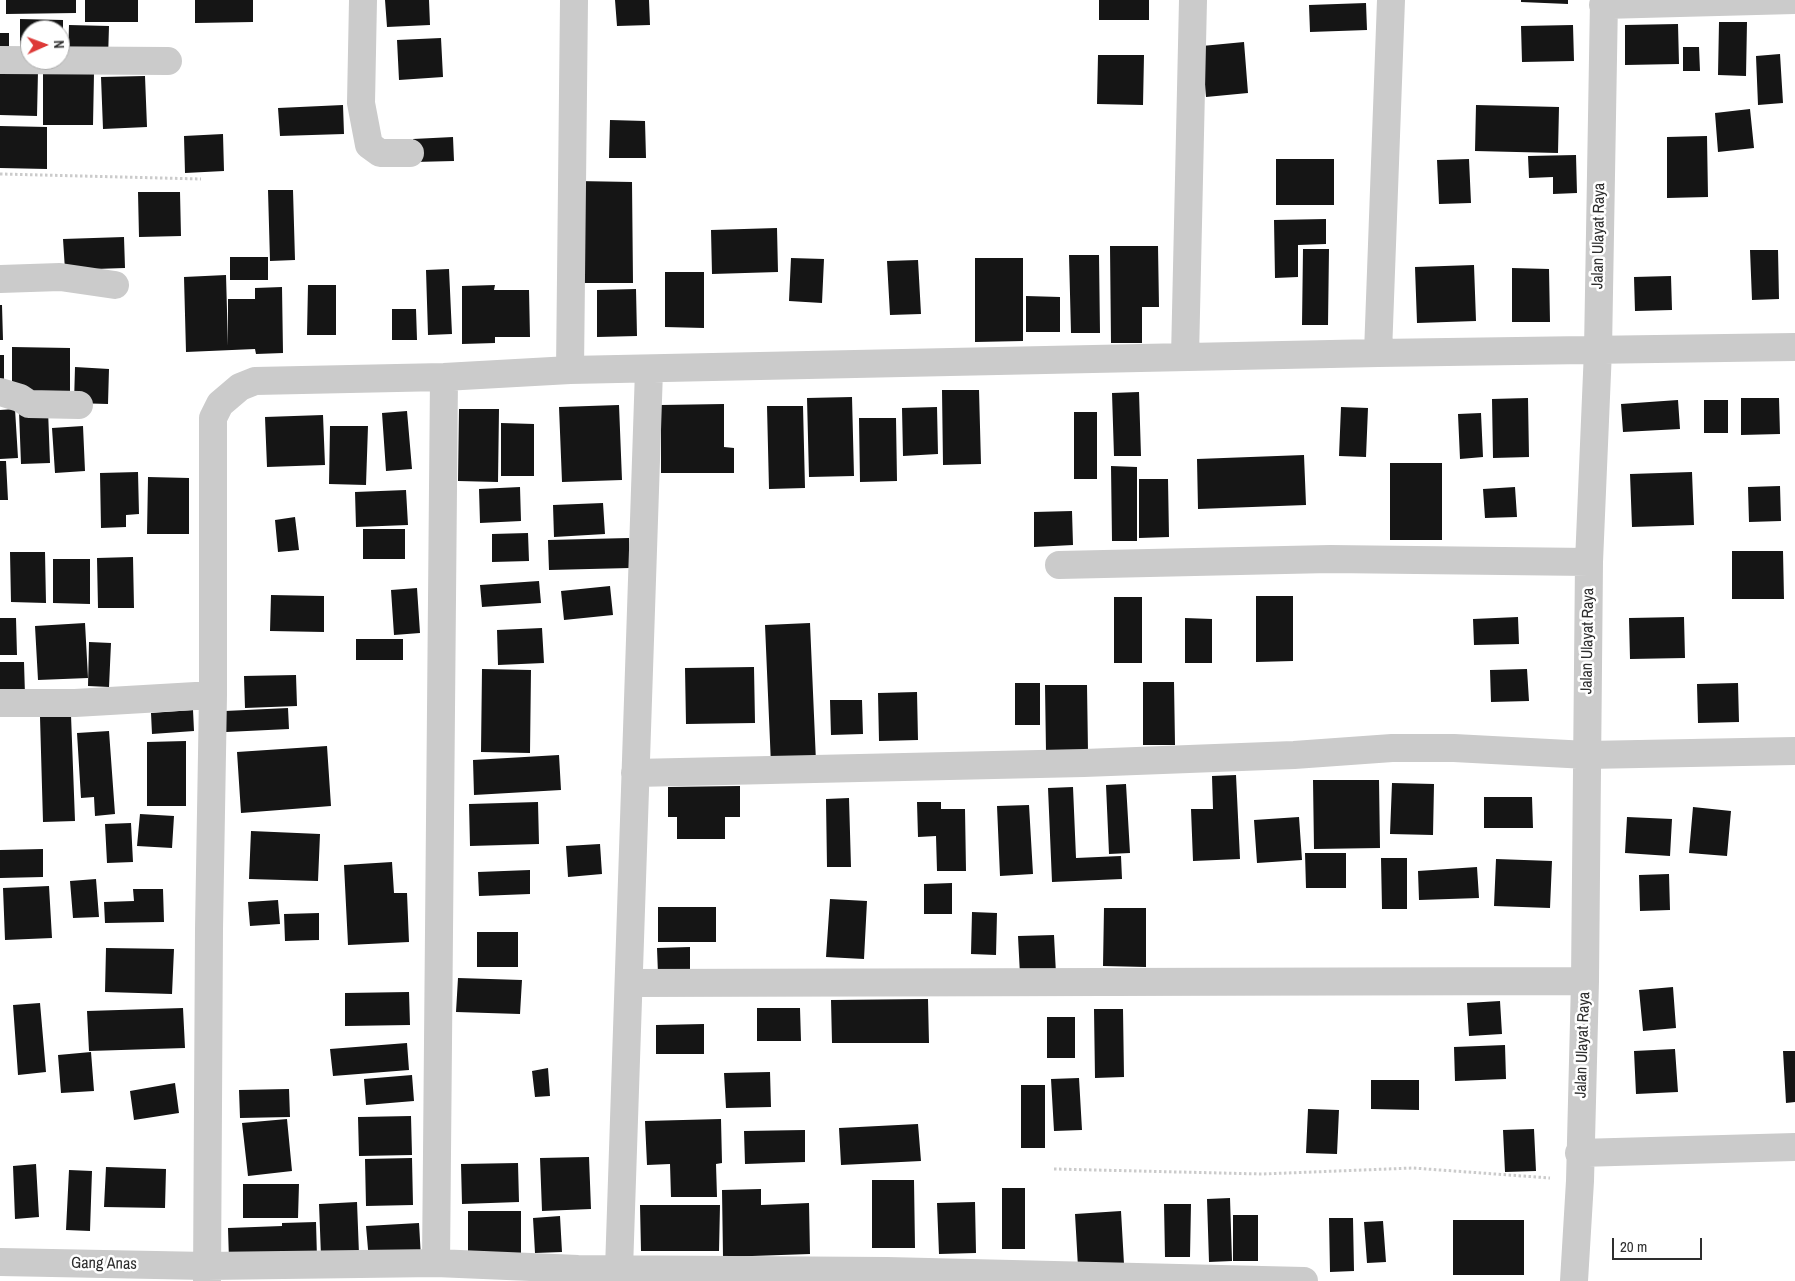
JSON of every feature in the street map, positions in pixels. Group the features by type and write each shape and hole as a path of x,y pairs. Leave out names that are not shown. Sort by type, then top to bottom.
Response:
{"street":[{"path":"363,0 362,103 369,145 380,153 410,153"},
{"path":"570,370 574,0"},
{"path":"1186,357 1193,0"},
{"path":"1378,353 1391,0"},
{"path":"1603,2 1795,0"},
{"name":"Jalan Ulayat Raya","path":"1574,1281 1580,1180 1579,1153 1585,981 1590,562 1598,350 1603,2"},
{"path":"0,60 168,61"},
{"path":"0,278 60,277 115,285"},
{"path":"207,1274 209,929 213,695 212,426 213,418 220,404 240,387 255,381 444,377 570,370 649,370 1186,357 1795,346"},
{"path":"619,1269 649,370"},
{"path":"436,1264 444,377"},
{"path":"0,392 20,398 29,404 79,406"},
{"path":"1059,565 1330,559 1590,562"},
{"path":"0,704 75,703 213,695"},
{"path":"635,773 1084,763 1294,755 1392,748 1454,748 1587,754 1795,751"},
{"path":"629,983 1585,981"},
{"path":"1579,1153 1795,1147"},
{"name":"Gang Anas","path":"0,1262 207,1274 436,1264 578,1275 619,1269 887,1276 1304,1281"}],"path":[{"path":"0,174 201,178"},
{"path":"1054,1169 1262,1174 1413,1168 1580,1180"}],"building":[{"path":"6,0 76,0 76,13 6,14"},
{"path":"85,0 138,0 138,22 85,22"},
{"path":"195,0 253,0 253,22 195,23"},
{"path":"385,0 429,0 430,25 387,27"},
{"path":"615,0 649,0 650,25 617,26"},
{"path":"1099,0 1149,0 1149,20 1099,20"},
{"path":"1521,0 1568,0 1568,4 1521,2"},
{"path":"1366,3 1367,30 1310,32 1309,5"},
{"path":"20,19 63,20 20,20"},
{"path":"1719,22 1747,22 1746,76 1718,75"},
{"path":"1678,24 1679,64 1625,65 1625,25"},
{"path":"70,25 109,26 108,59 70,59"},
{"path":"1573,25 1574,61 1522,62 1521,26"},
{"path":"0,33 9,33 9,59 0,59"},
{"path":"441,38 443,77 399,80 397,40"},
{"path":"1244,42 1248,93 1206,97 1202,46"},
{"path":"1683,47 1699,47 1700,71 1683,71"},
{"path":"1780,54 1783,103 1758,105 1756,56"},
{"path":"1098,55 1144,55 1143,105 1097,104"},
{"path":"0,70 38,71 37,116 0,115"},
{"path":"43,72 94,73 93,125 43,125"},
{"path":"145,76 147,127 103,129 101,77"},
{"path":"343,105 344,134 280,136 278,108"},
{"path":"1476,105 1559,107 1558,153 1475,151"},
{"path":"1750,109 1754,148 1718,152 1715,113"},
{"path":"610,120 645,121 646,158 609,158"},
{"path":"0,126 47,127 47,169 0,168"},
{"path":"223,134 224,171 185,173 184,136"},
{"path":"1707,136 1708,197 1667,198 1667,137"},
{"path":"453,137 454,161 414,162 413,139"},
{"path":"1576,155 1577,193 1553,194 1553,177 1529,178 1528,156"},
{"path":"1276,159 1334,159 1334,205 1276,205"},
{"path":"1469,159 1471,203 1439,204 1437,160"},
{"path":"577,181 632,182 633,283 578,283"},
{"path":"268,190 293,190 295,260 270,261"},
{"path":"138,192 180,192 181,236 139,237"},
{"path":"1326,219 1326,244 1298,245 1298,277 1275,278 1274,220"},
{"path":"777,228 778,272 712,274 711,230"},
{"path":"124,237 125,268 65,270 63,239"},
{"path":"1110,246 1158,246 1159,307 1142,307 1142,343 1111,343"},
{"path":"1303,249 1329,249 1328,325 1302,325"},
{"path":"1750,250 1778,250 1779,299 1752,300"},
{"path":"1069,255 1099,255 1100,333 1071,333"},
{"path":"230,257 268,257 268,280 230,280"},
{"path":"791,258 824,259 822,303 789,301"},
{"path":"975,258 1023,258 1023,341 975,342"},
{"path":"918,260 921,314 890,315 887,261"},
{"path":"1474,265 1476,321 1417,323 1415,267"},
{"path":"1512,268 1549,269 1550,322 1512,322"},
{"path":"449,269 452,334 428,335 426,270"},
{"path":"665,272 704,272 704,328 665,327"},
{"path":"226,275 228,346 228,299 255,299 255,288 282,287 283,353 256,354 255,349 186,352 184,277"},
{"path":"1671,276 1672,310 1635,311 1634,277"},
{"path":"308,285 336,285 336,335 307,335"},
{"path":"495,285 494,290 529,290 530,337 495,337 495,343 462,344 462,286"},
{"path":"636,289 637,336 597,337 597,290"},
{"path":"1026,296 1060,297 1060,332 1026,332"},
{"path":"0,305 2,305 3,340 0,340"},
{"path":"392,309 416,309 417,340 392,340"},
{"path":"12,347 70,348 70,392 12,391"},
{"path":"0,355 4,355 4,390 0,390"},
{"path":"75,367 109,369 108,404 74,403"},
{"path":"942,390 979,390 981,464 943,465"},
{"path":"1139,392 1141,456 1114,456 1112,393"},
{"path":"852,397 854,476 809,477 807,398"},
{"path":"1528,398 1529,457 1493,458 1492,399"},
{"path":"1741,398 1779,398 1780,434 1741,435"},
{"path":"1678,400 1680,429 1623,432 1621,404"},
{"path":"1704,400 1728,400 1728,433 1704,433"},
{"path":"724,404 724,447 734,448 734,473 661,473 661,405"},
{"path":"619,405 622,480 562,482 559,407"},
{"path":"767,406 803,406 805,488 769,489"},
{"path":"937,407 938,454 903,456 902,408"},
{"path":"1341,407 1368,408 1366,457 1339,456"},
{"path":"15,409 18,458 0,459 0,410"},
{"path":"459,409 499,409 498,482 458,481"},
{"path":"48,410 50,463 21,464 19,411"},
{"path":"407,411 412,469 386,471 382,413"},
{"path":"1074,412 1097,412 1097,479 1074,479"},
{"path":"1481,413 1483,457 1460,459 1458,414"},
{"path":"323,415 325,465 267,467 265,417"},
{"path":"859,418 896,418 897,481 860,482"},
{"path":"501,423 534,424 534,476 501,476"},
{"path":"83,426 85,471 55,473 52,428"},
{"path":"330,426 368,426 366,485 329,484"},
{"path":"1304,455 1306,505 1198,509 1197,459"},
{"path":"0,461 6,461 8,500 0,500"},
{"path":"1390,463 1442,463 1442,540 1390,540"},
{"path":"1111,466 1137,467 1137,541 1112,541"},
{"path":"138,472 139,514 126,515 126,527 101,528 100,473"},
{"path":"1692,472 1694,525 1632,527 1630,474"},
{"path":"148,477 189,478 189,534 147,534"},
{"path":"1139,479 1168,479 1169,537 1139,538"},
{"path":"1780,486 1781,521 1749,522 1748,487"},
{"path":"520,487 521,521 480,523 479,489"},
{"path":"1515,487 1517,517 1485,518 1483,489"},
{"path":"406,490 408,525 356,527 355,492"},
{"path":"603,503 605,534 554,537 553,505"},
{"path":"1072,511 1073,545 1034,547 1034,512"},
{"path":"295,517 299,550 278,552 275,520"},
{"path":"363,529 405,529 405,559 363,559"},
{"path":"528,533 529,561 492,562 492,534"},
{"path":"629,538 630,568 549,570 548,540"},
{"path":"1732,551 1783,551 1784,599 1732,599"},
{"path":"10,552 45,552 46,603 11,602"},
{"path":"133,557 134,608 98,608 97,558"},
{"path":"53,559 90,559 90,604 53,603"},
{"path":"539,581 541,603 482,607 480,585"},
{"path":"610,586 613,615 564,620 561,591"},
{"path":"417,588 420,633 394,635 391,590"},
{"path":"271,595 324,596 324,632 270,631"},
{"path":"1256,596 1293,596 1293,661 1256,662"},
{"path":"1114,597 1142,597 1142,663 1114,663"},
{"path":"1518,617 1519,644 1474,645 1473,619"},
{"path":"1684,617 1685,658 1630,659 1629,618"},
{"path":"0,618 16,618 17,655 0,655"},
{"path":"1185,618 1212,619 1212,663 1185,663"},
{"path":"85,623 88,678 38,680 35,626"},
{"path":"810,623 816,762 771,765 765,625"},
{"path":"542,628 544,663 498,665 497,630"},
{"path":"356,639 403,639 403,660 356,660"},
{"path":"89,642 111,643 109,687 88,686"},
{"path":"0,662 24,662 25,695 0,695"},
{"path":"754,667 755,723 686,724 685,668"},
{"path":"482,669 531,670 530,753 481,752"},
{"path":"1527,669 1529,701 1491,702 1490,670"},
{"path":"296,675 297,706 245,708 244,676"},
{"path":"1143,682 1174,682 1175,745 1143,745"},
{"path":"1015,683 1040,683 1040,725 1015,725"},
{"path":"1738,683 1739,722 1698,723 1697,684"},
{"path":"1045,685 1087,685 1088,752 1046,752"},
{"path":"917,692 918,740 879,741 878,693"},
{"path":"830,700 862,700 863,734 831,735"},
{"path":"288,708 289,729 226,732 225,711"},
{"path":"193,710 194,731 152,734 151,713"},
{"path":"71,715 75,821 43,822 40,717"},
{"path":"109,731 115,814 95,816 94,797 81,798 77,733"},
{"path":"186,741 186,806 147,806 147,742"},
{"path":"327,746 331,806 241,813 237,752"},
{"path":"559,755 561,790 474,795 473,760"},
{"path":"1236,775 1240,859 1193,861 1191,809 1213,809 1212,776"},
{"path":"1313,780 1379,780 1380,848 1314,849"},
{"path":"1392,783 1434,784 1433,835 1390,834"},
{"path":"1126,784 1130,853 1109,854 1106,785"},
{"path":"740,786 740,817 725,817 725,839 677,839 677,817 668,817 668,787"},
{"path":"1073,787 1076,858 1121,856 1122,879 1052,882 1048,788"},
{"path":"1484,797 1532,797 1533,828 1484,828"},
{"path":"849,798 851,867 827,867 826,799"},
{"path":"538,802 539,844 470,846 469,804"},
{"path":"917,802 941,802 941,809 965,809 966,871 937,871 936,836 918,837"},
{"path":"1029,805 1033,874 1000,876 997,806"},
{"path":"1693,807 1731,811 1727,856 1689,853"},
{"path":"140,814 174,816 172,848 137,846"},
{"path":"1299,817 1302,860 1257,863 1254,820"},
{"path":"1627,817 1672,819 1670,856 1625,853"},
{"path":"131,823 133,862 107,863 105,824"},
{"path":"251,831 320,834 318,881 249,879"},
{"path":"600,844 602,874 568,877 566,846"},
{"path":"43,849 43,877 0,878 0,850"},
{"path":"1305,853 1346,853 1346,888 1306,888"},
{"path":"1381,858 1407,858 1407,909 1382,909"},
{"path":"1496,859 1552,861 1550,908 1494,906"},
{"path":"392,862 394,893 407,893 409,942 348,945 344,865"},
{"path":"1477,867 1479,898 1419,900 1418,871"},
{"path":"530,870 530,894 479,896 478,872"},
{"path":"1669,874 1670,910 1640,911 1639,875"},
{"path":"96,879 99,917 73,918 70,881"},
{"path":"952,883 952,914 924,914 924,884"},
{"path":"49,886 52,938 5,940 3,888"},
{"path":"133,889 163,889 164,922 105,923 104,902 134,901"},
{"path":"830,899 867,901 864,959 826,957"},
{"path":"278,900 280,924 250,926 248,902"},
{"path":"658,907 716,907 716,942 658,942"},
{"path":"1104,908 1146,908 1146,967 1103,966"},
{"path":"972,912 997,913 996,955 971,954"},
{"path":"319,913 319,940 285,941 284,914"},
{"path":"477,932 518,932 518,967 477,967"},
{"path":"1054,935 1056,974 1020,975 1018,936"},
{"path":"690,947 690,973 658,974 657,948"},
{"path":"106,948 174,949 172,994 105,992"},
{"path":"458,978 522,980 520,1014 456,1012"},
{"path":"1673,987 1676,1028 1643,1031 1639,990"},
{"path":"409,992 410,1025 345,1026 345,993"},
{"path":"928,999 929,1043 832,1043 831,1000"},
{"path":"1500,1001 1502,1034 1469,1036 1467,1003"},
{"path":"40,1003 46,1072 18,1075 13,1005"},
{"path":"183,1008 185,1048 89,1051 87,1011"},
{"path":"757,1008 800,1008 801,1041 757,1041"},
{"path":"1094,1009 1123,1009 1124,1077 1095,1078"},
{"path":"1047,1017 1075,1017 1075,1058 1047,1058"},
{"path":"704,1024 704,1054 656,1054 656,1025"},
{"path":"407,1043 409,1070 333,1076 330,1049"},
{"path":"1505,1045 1506,1079 1455,1081 1454,1047"},
{"path":"1675,1049 1678,1092 1636,1094 1634,1051"},
{"path":"1783,1051 1795,1051 1795,1102 1786,1103"},
{"path":"91,1052 94,1091 61,1093 58,1055"},
{"path":"548,1068 550,1096 535,1097 532,1071"},
{"path":"770,1072 771,1107 726,1108 724,1073"},
{"path":"412,1075 414,1101 366,1105 364,1079"},
{"path":"1079,1078 1082,1130 1054,1131 1051,1079"},
{"path":"1371,1080 1419,1080 1419,1110 1371,1109"},
{"path":"175,1083 179,1113 134,1120 130,1091"},
{"path":"1021,1085 1045,1085 1045,1148 1021,1148"},
{"path":"289,1089 290,1117 240,1118 239,1090"},
{"path":"1308,1109 1339,1110 1337,1154 1306,1153"},
{"path":"411,1116 412,1155 359,1156 358,1117"},
{"path":"287,1119 292,1171 248,1176 242,1123"},
{"path":"721,1119 722,1163 716,1164 717,1197 671,1197 670,1164 647,1165 645,1121"},
{"path":"918,1124 921,1161 841,1165 839,1128"},
{"path":"1534,1129 1536,1171 1505,1172 1503,1130"},
{"path":"805,1130 805,1162 745,1164 744,1131"},
{"path":"589,1157 591,1209 542,1211 540,1158"},
{"path":"412,1158 413,1205 366,1206 365,1159"},
{"path":"518,1163 519,1202 462,1204 461,1164"},
{"path":"36,1164 39,1217 15,1219 13,1166"},
{"path":"106,1167 166,1169 165,1208 104,1207"},
{"path":"69,1170 92,1171 90,1231 66,1230"},
{"path":"872,1180 914,1180 915,1248 872,1248"},
{"path":"243,1184 299,1184 298,1218 243,1218"},
{"path":"1002,1188 1025,1188 1025,1249 1002,1249"},
{"path":"761,1189 761,1205 809,1203 810,1254 723,1257 722,1190"},
{"path":"1230,1198 1232,1261 1209,1262 1207,1199"},
{"path":"357,1202 359,1254 321,1256 319,1204"},
{"path":"975,1202 976,1253 939,1254 937,1203"},
{"path":"1164,1204 1191,1204 1190,1257 1165,1257"},
{"path":"640,1205 720,1205 719,1251 641,1251"},
{"path":"468,1211 521,1211 521,1254 468,1254"},
{"path":"1121,1211 1124,1264 1078,1267 1075,1214"},
{"path":"1233,1215 1258,1215 1258,1261 1233,1261"},
{"path":"560,1216 562,1252 535,1253 533,1218"},
{"path":"1329,1218 1353,1218 1354,1271 1330,1272"},
{"path":"1453,1220 1524,1220 1524,1275 1453,1275"},
{"path":"1383,1221 1386,1262 1367,1263 1364,1222"},
{"path":"316,1222 317,1258 229,1260 228,1228 282,1226 282,1223"},
{"path":"419,1223 421,1258 369,1261 366,1226"}]}
